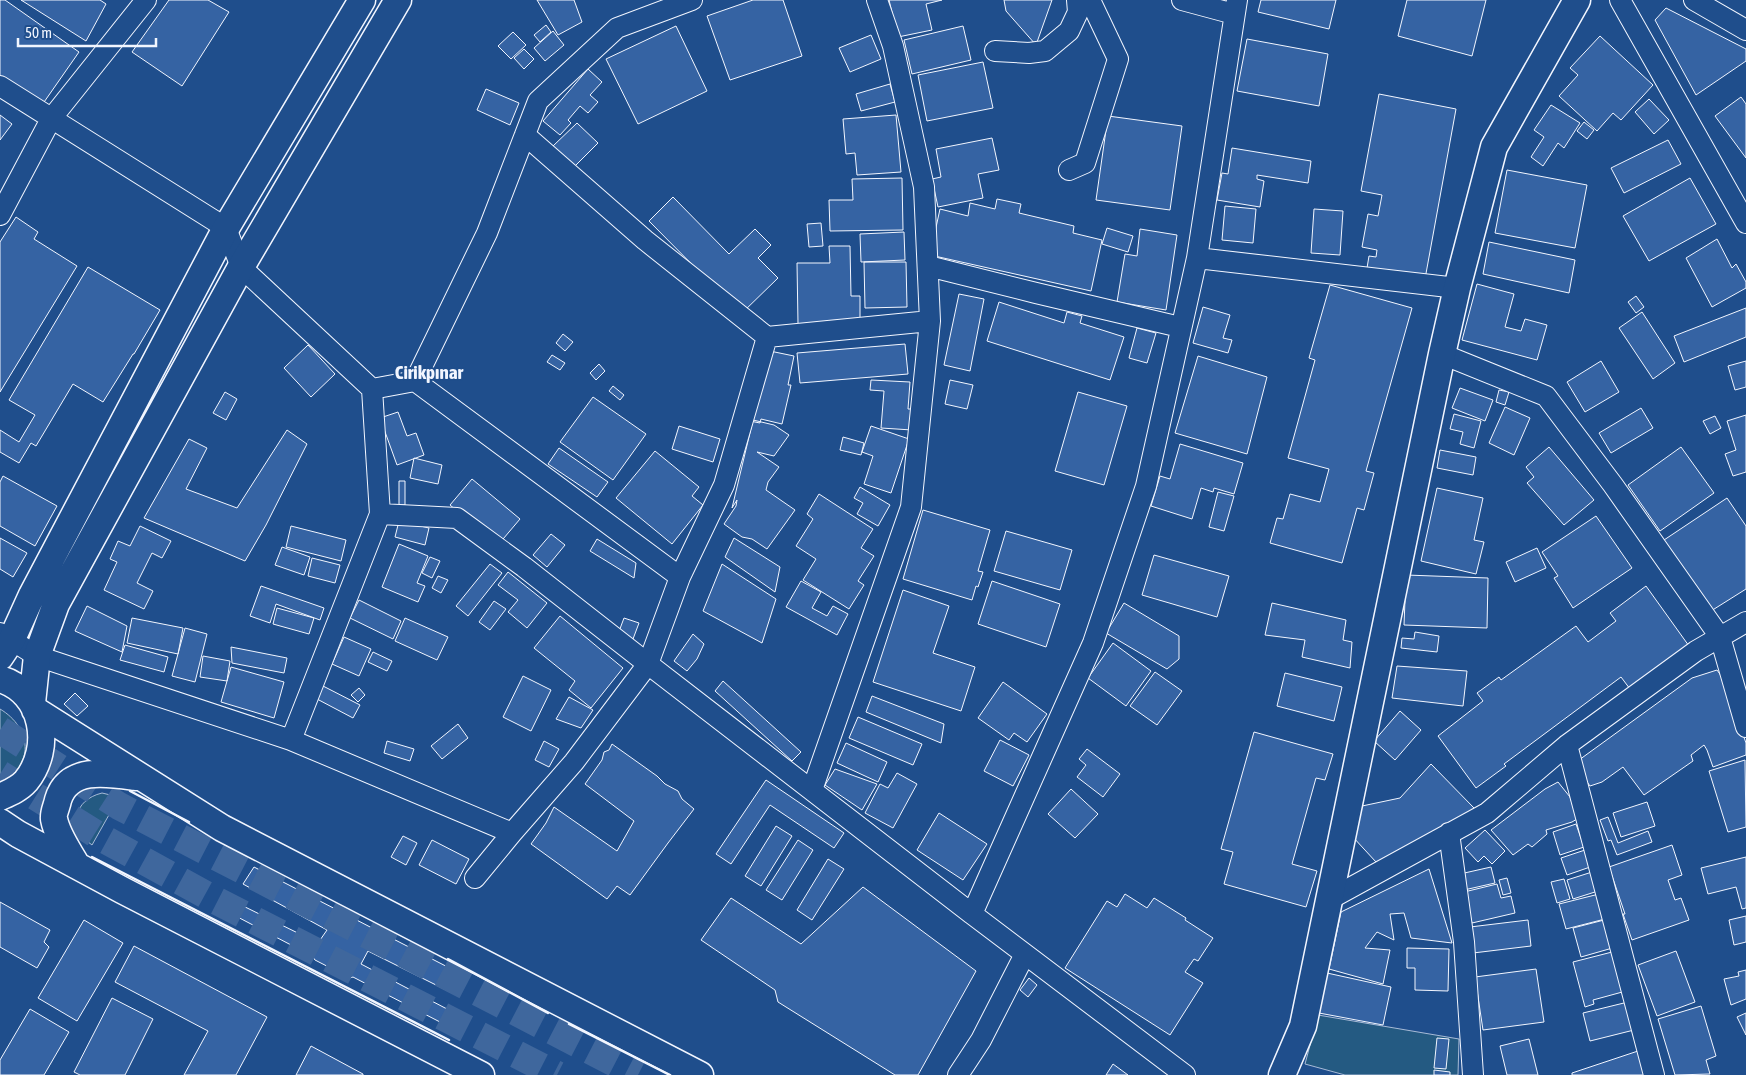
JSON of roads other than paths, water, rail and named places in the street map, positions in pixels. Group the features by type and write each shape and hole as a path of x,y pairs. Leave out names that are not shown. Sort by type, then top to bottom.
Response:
{"main road":[{"path":"4,643 32,595 226,228 362,0"},
{"path":"34,707 37,656 56,604 241,267 398,0"},
{"path":"1302,1075 1303,1026 1457,288 1494,147 1577,0"},
{"path":"0,679 20,689 34,707 40,719 42,744 38,763 26,781 17,789 0,797"},
{"path":"34,707 222,828 700,1075"},
{"path":"76,864 60,836 54,817 60,794 67,784 86,774 141,777"},
{"path":"0,822 18,834 122,890 481,1075"},
{"path":"1282,1075 1303,1026"}],"street":[{"path":"0,215 52,119 146,0"},
{"path":"415,380 487,233 538,101 616,28 692,0"},
{"path":"812,790 911,507 930,321 924,187 893,46 877,0"},
{"path":"995,51 1028,53 1045,51 1069,31 1078,12 1077,0"},
{"path":"1069,170 1085,163 1118,59 1090,0"},
{"path":"972,914 1093,643 1146,486 1180,327 1197,258 1236,7 1182,0"},
{"path":"1620,0 1746,223"},
{"path":"1694,0 1746,30"},
{"path":"0,86 226,228 241,267 372,389 380,514 291,740"},
{"path":"525,135 645,240 766,337 930,321"},
{"path":"1197,258 1457,288"},
{"path":"928,266 1180,327"},
{"path":"475,878 574,762 648,664 680,577 724,485 766,337"},
{"path":"1442,354 1546,396 1613,485 1720,637 1746,727"},
{"path":"372,389 415,380 680,577"},
{"path":"380,514 457,518 524,567 972,914 1185,1075"},
{"path":"1330,898 1487,813 1567,745 1696,651 1746,622"},
{"path":"4,643 37,656 291,740 512,833"},
{"path":"1567,745 1654,1075"},
{"path":"1449,833 1464,942 1473,1075"},
{"path":"958,1075 981,1040 1025,954"}],"tunnel":[{"path":"0,730 119,806 638,1075"},
{"path":"0,774 104,839 217,901 557,1075"}],"district":[{"name":"Cirikpınar","path":"429,372"}]}
